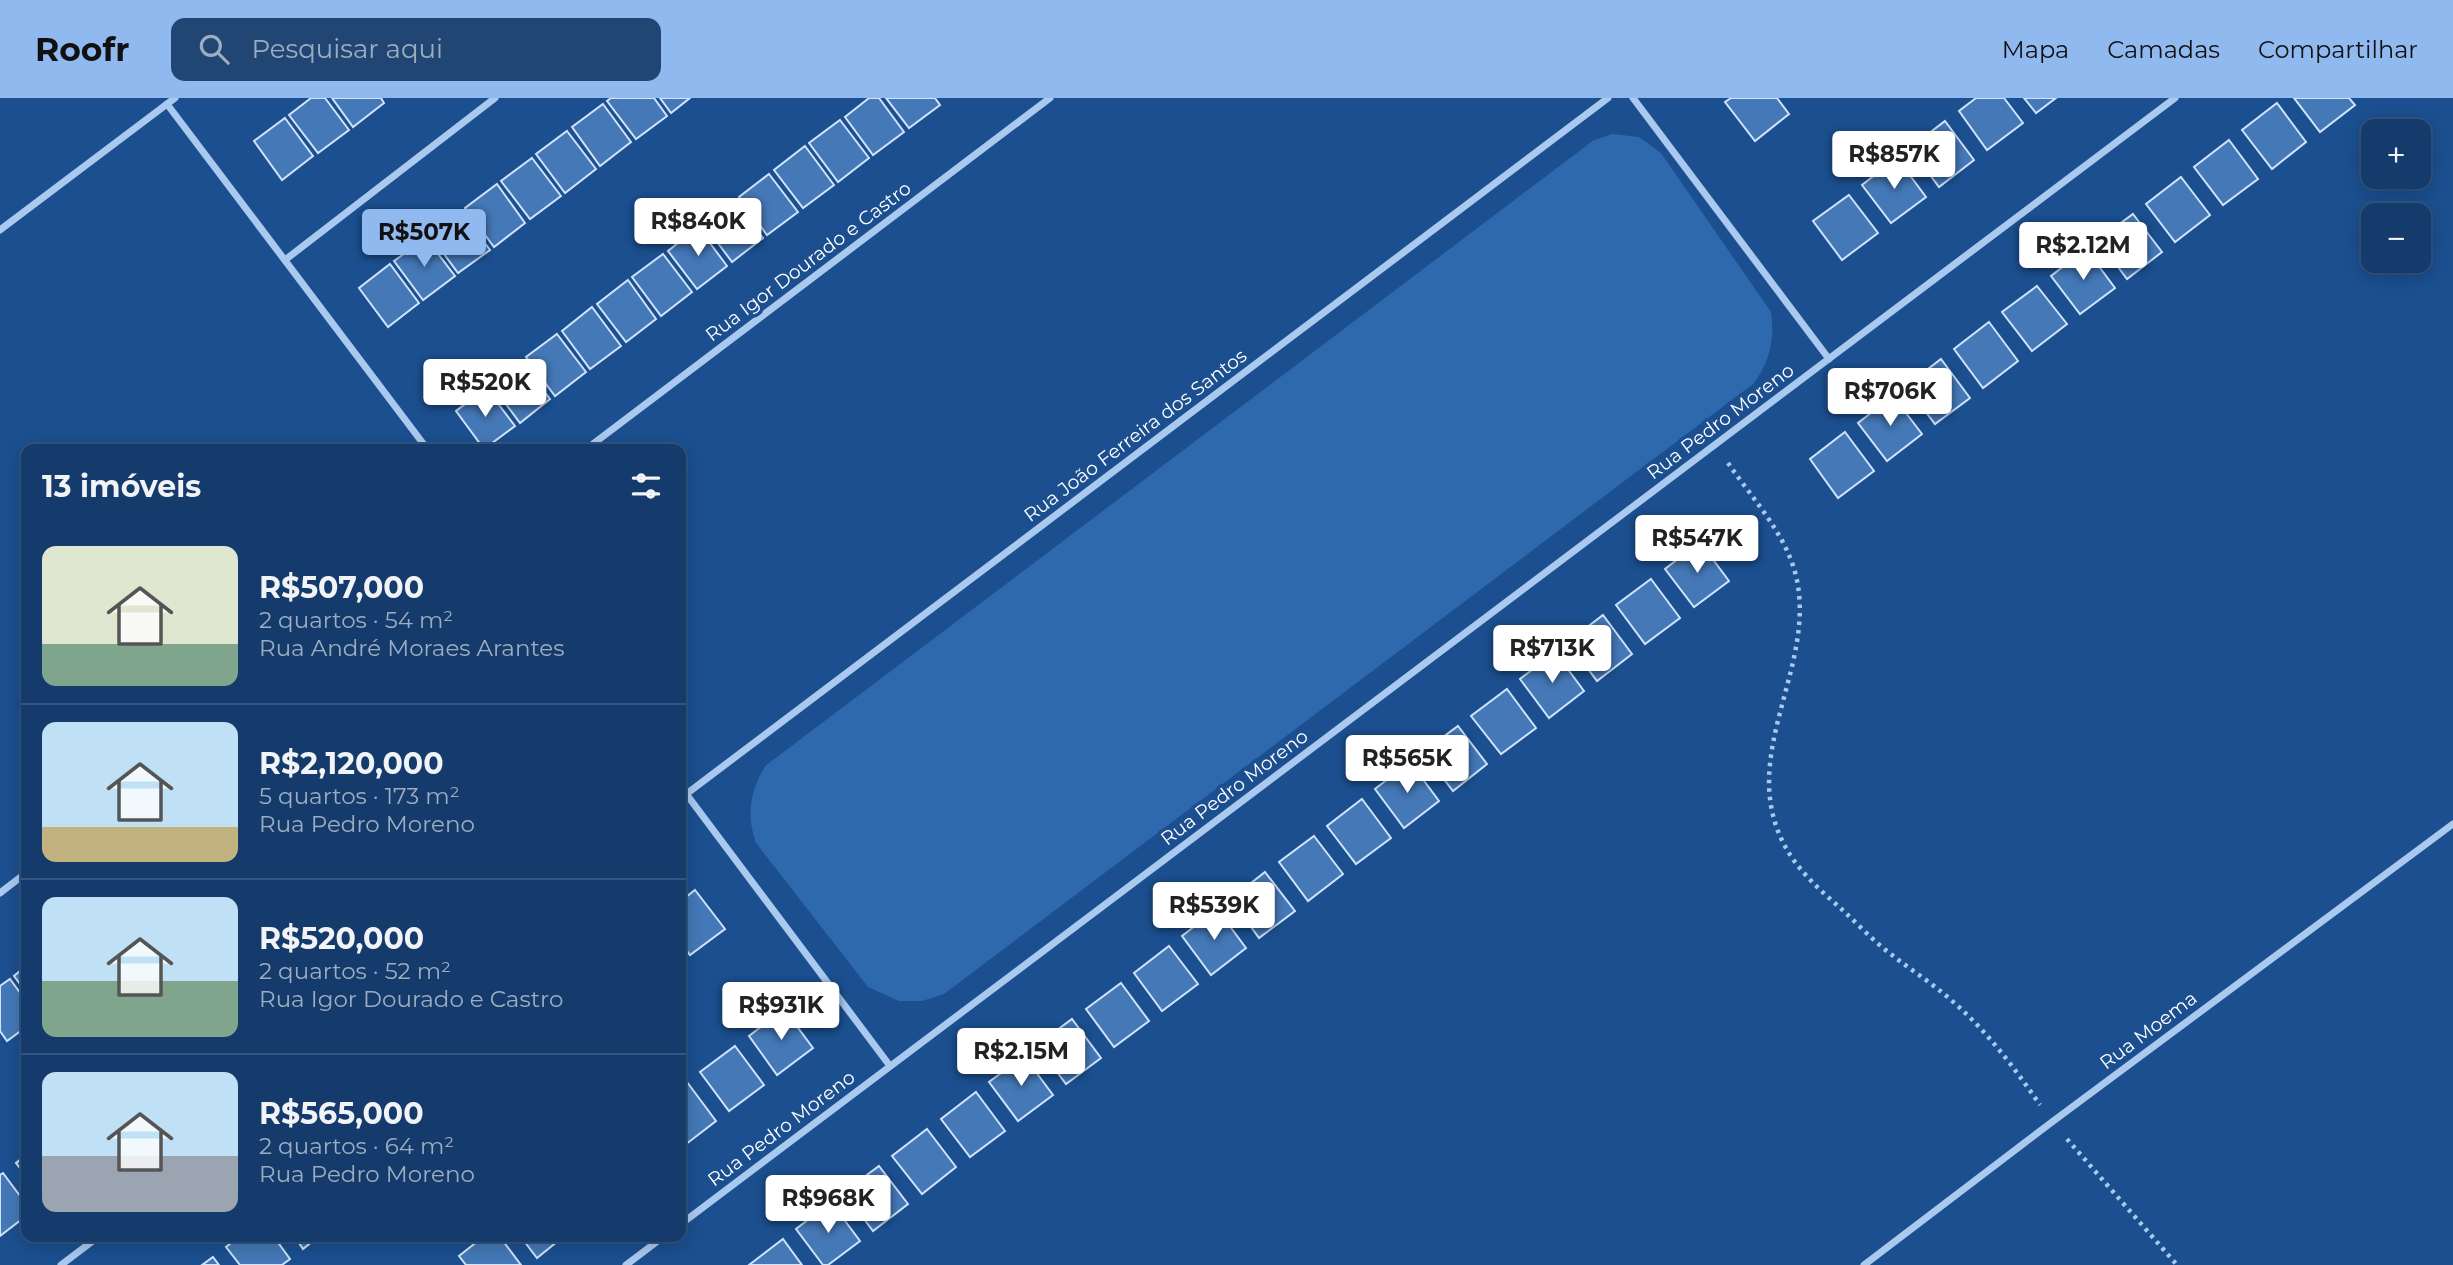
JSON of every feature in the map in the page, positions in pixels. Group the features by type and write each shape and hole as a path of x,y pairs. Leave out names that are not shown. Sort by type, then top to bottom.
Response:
{"street":[{"path":"0,230 175,98"},
{"path":"285,260 495,98"},
{"name":"Rua Igor Dourado e Castro","path":"593,444 1050,98"},
{"name":"Rua João Ferreira dos Santos","path":"686,790 1608,98"},
{"path":"1633,98 1829,359"},
{"name":"Rua Pedro Moreno","path":"686,1220 2175,98"},
{"path":"167,104 423,444"},
{"path":"686,798 890,1066"},
{"name":"Rua Moema","path":"1864,1265 2453,824"},
{"path":"0,893 21,877"},
{"path":"61,1265 91,1242"},
{"path":"626,1265 656,1242"}],"path":[{"path":"1715,445 1780,538 1790,556 1800,595 1798,636 1769,760 1768,786 1779,836 1807,878 1889,953 1952,1000 2007,1057 2052,1122 2177,1265"}],"shaded area":[{"path":"1612,134 1639,137 1661,153 1771,312 1770,350 1764,367 1753,384 944,994 922,1001 899,1001 868,987 756,843 751,823 751,804 765,766 1594,140"}],"building":[{"path":"311,98 325,98 349,130 318,153 289,115"},
{"path":"332,98 381,98 384,103 353,127"},
{"path":"611,98 654,98 667,116 636,139 607,101"},
{"path":"660,98 690,98 671,113"},
{"path":"869,98 879,98 904,132 873,155 845,117"},
{"path":"886,98 935,98 940,105 909,128"},
{"path":"1731,98 1777,98 1789,114 1755,141 1725,102"},
{"path":"1976,98 2004,98 2023,123 1987,150 1959,111"},
{"path":"2024,98 2056,98 2036,113"},
{"path":"2294,98 2349,98 2355,105 2320,132"},
{"path":"2277,103 2306,142 2272,169 2242,130"},
{"path":"603,104 631,142 600,166 572,127"},
{"path":"285,118 313,156 282,180 254,141"},
{"path":"840,120 869,158 838,182 809,143"},
{"path":"1945,121 1974,160 1939,187 1910,148"},
{"path":"567,131 596,169 565,193 536,154"},
{"path":"2229,140 2258,179 2223,205 2194,167"},
{"path":"805,146 834,185 803,208 774,170"},
{"path":"532,158 561,196 530,219 501,181"},
{"path":"1897,158 1926,197 1891,223 1862,185"},
{"path":"769,174 798,212 767,235 739,197"},
{"path":"2181,177 2210,215 2175,242 2146,204"},
{"path":"497,184 525,223 494,247 465,208"},
{"path":"1849,195 1878,233 1842,260 1813,221"},
{"path":"734,200 763,238 732,262 703,223"},
{"path":"461,211 490,250 458,273 430,235"},
{"path":"2133,214 2162,252 2127,279 2098,240"},
{"path":"698,227 727,266 697,289 668,251"},
{"path":"426,238 455,276 423,300 394,261"},
{"path":"2086,249 2115,288 2080,314 2051,276"},
{"path":"663,254 692,292 661,316 632,277"},
{"path":"390,264 419,303 388,327 359,288"},
{"path":"628,280 656,319 626,342 597,304"},
{"path":"2037,286 2067,324 2032,351 2002,312"},
{"path":"592,307 621,346 590,369 562,331"},
{"path":"1989,322 2018,361 1983,388 1954,349"},
{"path":"557,334 586,372 555,396 526,357"},
{"path":"1941,359 1970,398 1935,424 1906,386"},
{"path":"521,361 550,399 520,423 491,384"},
{"path":"486,388 515,426 491,444 480,444 456,411"},
{"path":"1893,396 1922,434 1887,461 1858,423"},
{"path":"1845,432 1874,471 1838,498 1810,459"},
{"path":"1700,542 1729,581 1694,607 1665,569"},
{"path":"1651,579 1680,618 1645,644 1616,605"},
{"path":"1603,615 1632,654 1597,681 1568,642"},
{"path":"1555,652 1584,691 1549,718 1520,679"},
{"path":"1507,689 1536,728 1501,754 1471,716"},
{"path":"1458,726 1487,764 1453,791 1423,752"},
{"path":"1410,762 1439,801 1404,828 1375,789"},
{"path":"1362,799 1391,838 1356,864 1327,826"},
{"path":"1314,836 1343,874 1308,901 1279,862"},
{"path":"1265,872 1295,911 1259,938 1231,899"},
{"path":"695,890 725,929 690,955 686,950 686,897"},
{"path":"1217,909 1246,948 1211,975 1182,936"},
{"path":"1169,946 1198,984 1162,1011 1134,973"},
{"path":"21,970 21,985 14,976"},
{"path":"10,979 21,994 21,1031 7,1041 0,1031 0,986"},
{"path":"1121,983 1149,1021 1114,1047 1086,1009"},
{"path":"784,1009 813,1048 777,1075 749,1036"},
{"path":"1072,1019 1101,1058 1066,1084 1037,1045"},
{"path":"735,1046 764,1085 729,1111 700,1072"},
{"path":"1024,1056 1053,1095 1018,1121 989,1082"},
{"path":"686,1083 716,1121 686,1144"},
{"path":"976,1092 1005,1131 970,1157 941,1119"},
{"path":"927,1129 956,1167 922,1194 892,1156"},
{"path":"879,1166 908,1204 873,1231 844,1192"},
{"path":"3,1173 21,1197 21,1220 0,1236 0,1175"},
{"path":"831,1202 860,1241 828,1265 823,1265 796,1229"},
{"path":"783,1239 802,1265 749,1265"},
{"path":"232,1242 278,1242 290,1259 282,1265 240,1265 226,1247"},
{"path":"298,1242 312,1242 303,1249"},
{"path":"477,1242 504,1242 521,1265 466,1265 459,1256"},
{"path":"525,1242 557,1242 537,1258"},
{"path":"213,1257 219,1265 202,1265"}]}
